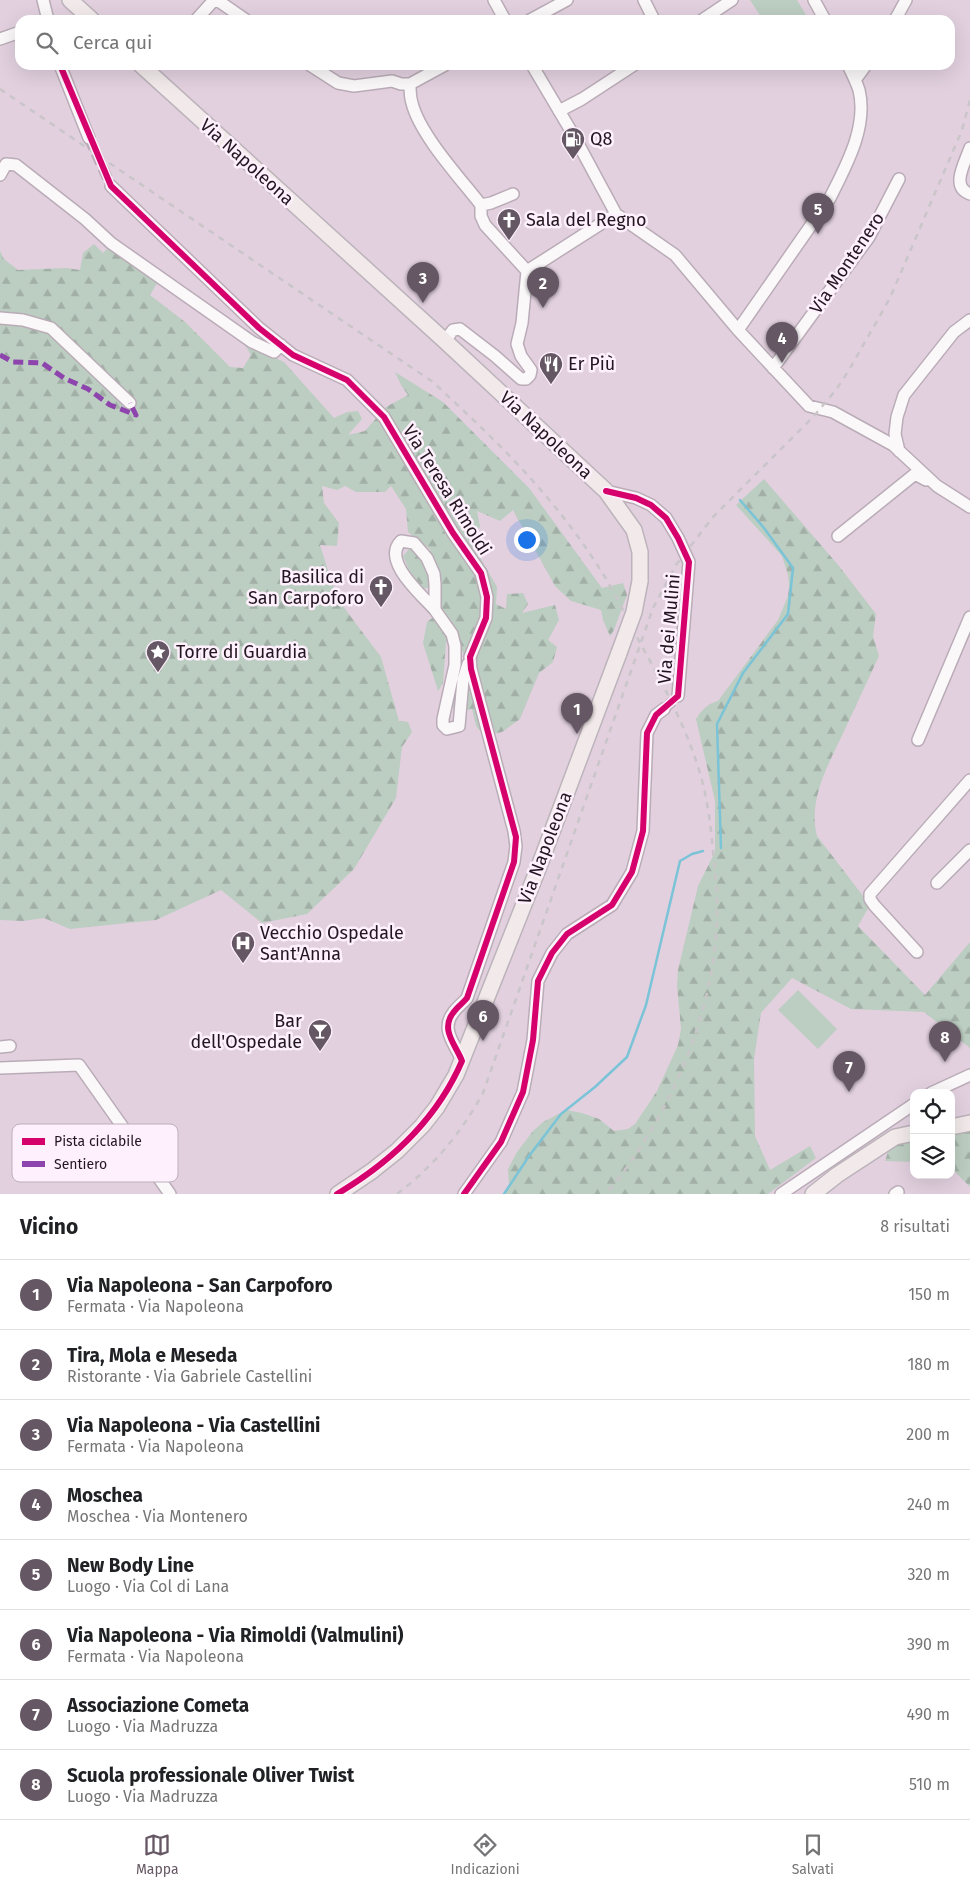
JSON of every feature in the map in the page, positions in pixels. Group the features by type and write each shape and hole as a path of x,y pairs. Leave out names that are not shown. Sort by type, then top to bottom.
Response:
{"main road":[{"path":"70,0 86,15"},
{"name":"Via Napoleona","path":"151,70 606,492 634,530 640,552 640,581 634,612 538,870 456,1075 437,1107 422,1126 372,1172 338,1194"},
{"path":"955,1126 970,1123"},
{"path":"813,1194 837,1175 895,1137 910,1135"}],"street":[{"path":"43,0 47,15"},
{"path":"201,15 216,0 238,15"},
{"path":"494,0 502,15"},
{"path":"539,15 567,0"},
{"path":"644,0 652,15"},
{"path":"710,15 732,0"},
{"path":"814,0 822,15"},
{"path":"898,15 906,0"},
{"path":"0,39 15,34"},
{"path":"62,70 89,138"},
{"path":"317,70 330,79 346,85 362,86 392,81 410,84 436,70"},
{"path":"535,70 574,136 616,214 675,256 738,330 809,406 834,412 893,445 937,486"},
{"path":"559,110 582,99 626,70"},
{"path":"738,330 825,205 839,179 860,123 860,97 850,70"},
{"path":"855,80 862,70"},
{"path":"410,84 411,102 434,144 481,205 481,216 485,225 527,271 522,323 517,344 531,370 530,375 526,379 519,378 495,356 460,329 453,330 445,341"},
{"path":"574,136 573,113 582,99"},
{"path":"970,148 959,182 961,188 970,194"},
{"path":"0,175 6,164 16,165 85,219 111,243 252,342 274,352 280,345"},
{"name":"Via Montenero","path":"773,368 869,237 899,180"},
{"name":"Via Teresa Rimoldi","path":"111,186 259,328 293,355 347,380 384,417 453,533 482,573 487,597 486,618 470,657 472,680 514,831 516,846 514,862 508,881 467,998 454,1011 448,1022 449,1036 462,1062"},
{"path":"481,205 513,194"},
{"path":"527,271 616,214"},
{"path":"0,318 23,320 51,328 130,402"},
{"path":"899,451 895,434 896,417 904,395 954,332 970,320"},
{"path":"838,536 915,474 970,507"},
{"name":"Via dei Mulini","path":"606,492 636,498 650,504 666,518 689,562 678,696"},
{"path":"435,610 435,584 430,564 414,543 401,541 396,546 394,552 400,569 435,610 452,634 455,646 455,665 443,719 443,725 447,729 460,726 463,680 470,657"},
{"path":"918,740 970,617"},
{"path":"464,1194 501,1142 523,1092 533,1040 538,981 552,953 567,934 612,905 632,872 643,831 647,733 656,715 664,709"},
{"path":"917,952 874,905 870,899 870,894 970,780"},
{"path":"937,883 970,850"},
{"path":"0,1068 79,1065 121,1124"},
{"path":"940,1089 970,1075"},
{"path":"781,1194 910,1107"},
{"path":"162,1182 170,1194"}],"green space":[{"path":"750,0 797,0 806,15 760,15"},
{"path":"94,244 103,253 111,245 159,280 150,295 185,322 230,367 243,368 251,355 244,343 284,362 334,418 347,412 358,411 362,419 348,435 365,431 386,407 408,395 395,372 443,402 529,488 602,588 623,583 627,595 610,636 601,610 571,601 555,586 513,510 500,521 477,511 480,526 472,543 497,587 496,604 506,609 507,594 523,593 528,604 522,613 555,605 559,620 548,640 557,647 553,662 539,673 520,719 502,732 484,736 476,726 472,709 463,711 449,706 451,686 457,685 472,688 463,652 455,639 446,642 443,683 438,691 423,643 427,622 440,612 430,588 422,588 409,570 403,556 412,546 423,557 431,550 408,532 406,509 391,486 385,492 356,492 345,486 337,490 322,486 324,503 339,523 337,546 320,545 332,583 345,609 381,657 399,721 408,722 412,732 402,747 396,798 354,869 307,914 262,923 221,890 156,920 70,929 44,918 23,921 0,920 0,251 4,259 18,270 66,268 80,270 83,253"},
{"path":"764,479 839,566 876,614 873,636 879,656 822,780 815,808 817,836 870,905 858,926 925,995 970,942 970,1048 924,1012 851,1009 792,978 761,1013 754,1059 755,1136 770,1170 810,1146 816,1158 768,1194 504,1194 509,1186 508,1169 517,1152 533,1131 543,1122 566,1110 599,1119 614,1131 628,1129 635,1124 657,1091 678,1045 681,1029 677,985 678,970 698,886 715,852 715,801 696,719 705,708 718,701 778,620 788,596 788,575 782,556 736,505"},
{"path":"798,990 837,1029 818,1049 778,1010"},
{"path":"970,1129 970,1187 955,1172 955,1132"},
{"path":"910,1142 910,1162 885,1161 890,1146"}],"waterway":[{"path":"721,848 717,724 743,673 788,614 793,568 764,528 740,500"},
{"path":"504,1194 529,1156 561,1114 595,1087 627,1057 646,1005 680,861 692,854 703,851"}],"tunnel":[{"path":"89,138 111,186"},
{"path":"664,709 678,696"}],"railway":[{"path":"0,89 433,382 496,442 542,491 580,539 614,592 672,703 687,736 699,770 710,821 717,905 715,950 708,988 698,1026 685,1063 669,1098 650,1132 606,1194"},
{"path":"397,1194 423,1172 446,1148 475,1108 483,1093 653,608 676,565 713,517 813,417 836,390 849,370 890,298 962,130 970,100"}],"marked path":[{"path":"0,355 13,362 42,363 64,378 88,389 110,405 136,415 130,403"}],"cycle path":[{"path":"62,70 111,186 259,328 293,355 347,380 384,417 453,533 481,573 487,597 486,618 470,657 471,669 516,837 514,862 467,998 449,1019 450,1037 462,1061 452,1082 426,1120 394,1153 376,1168 337,1194"},
{"path":"464,1194 501,1142 523,1092 533,1040 538,981 552,953 567,934 612,905 632,872 643,831 647,733 656,715 678,696 689,562 666,518 651,505 636,498 606,491"}],"place":[{"name":"Q8","path":"573,160"},
{"name":"New Body Line","path":"818,234"},
{"name":"Sala del Regno","path":"509,241"},
{"name":"Via Napoleona - Via Castellini","path":"423,303"},
{"name":"Tira, Mola e Meseda","path":"543,308"},
{"name":"Moschea","path":"782,363"},
{"name":"Er Più","path":"551,385"},
{"name":"Basilica di San Carpoforo","path":"381,608"},
{"name":"Torre di Guardia","path":"158,673"},
{"name":"Via Napoleona - San Carpoforo","path":"577,734"},
{"name":"Vecchio Ospedale Sant'Anna","path":"243,964"},
{"name":"Via Napoleona - Via Rimoldi (Valmulini)","path":"483,1041"},
{"name":"Bar dell'Ospedale","path":"320,1052"},
{"name":"Scuola professionale Oliver Twist","path":"945,1062"},
{"name":"Associazione Cometa","path":"849,1092"}]}
